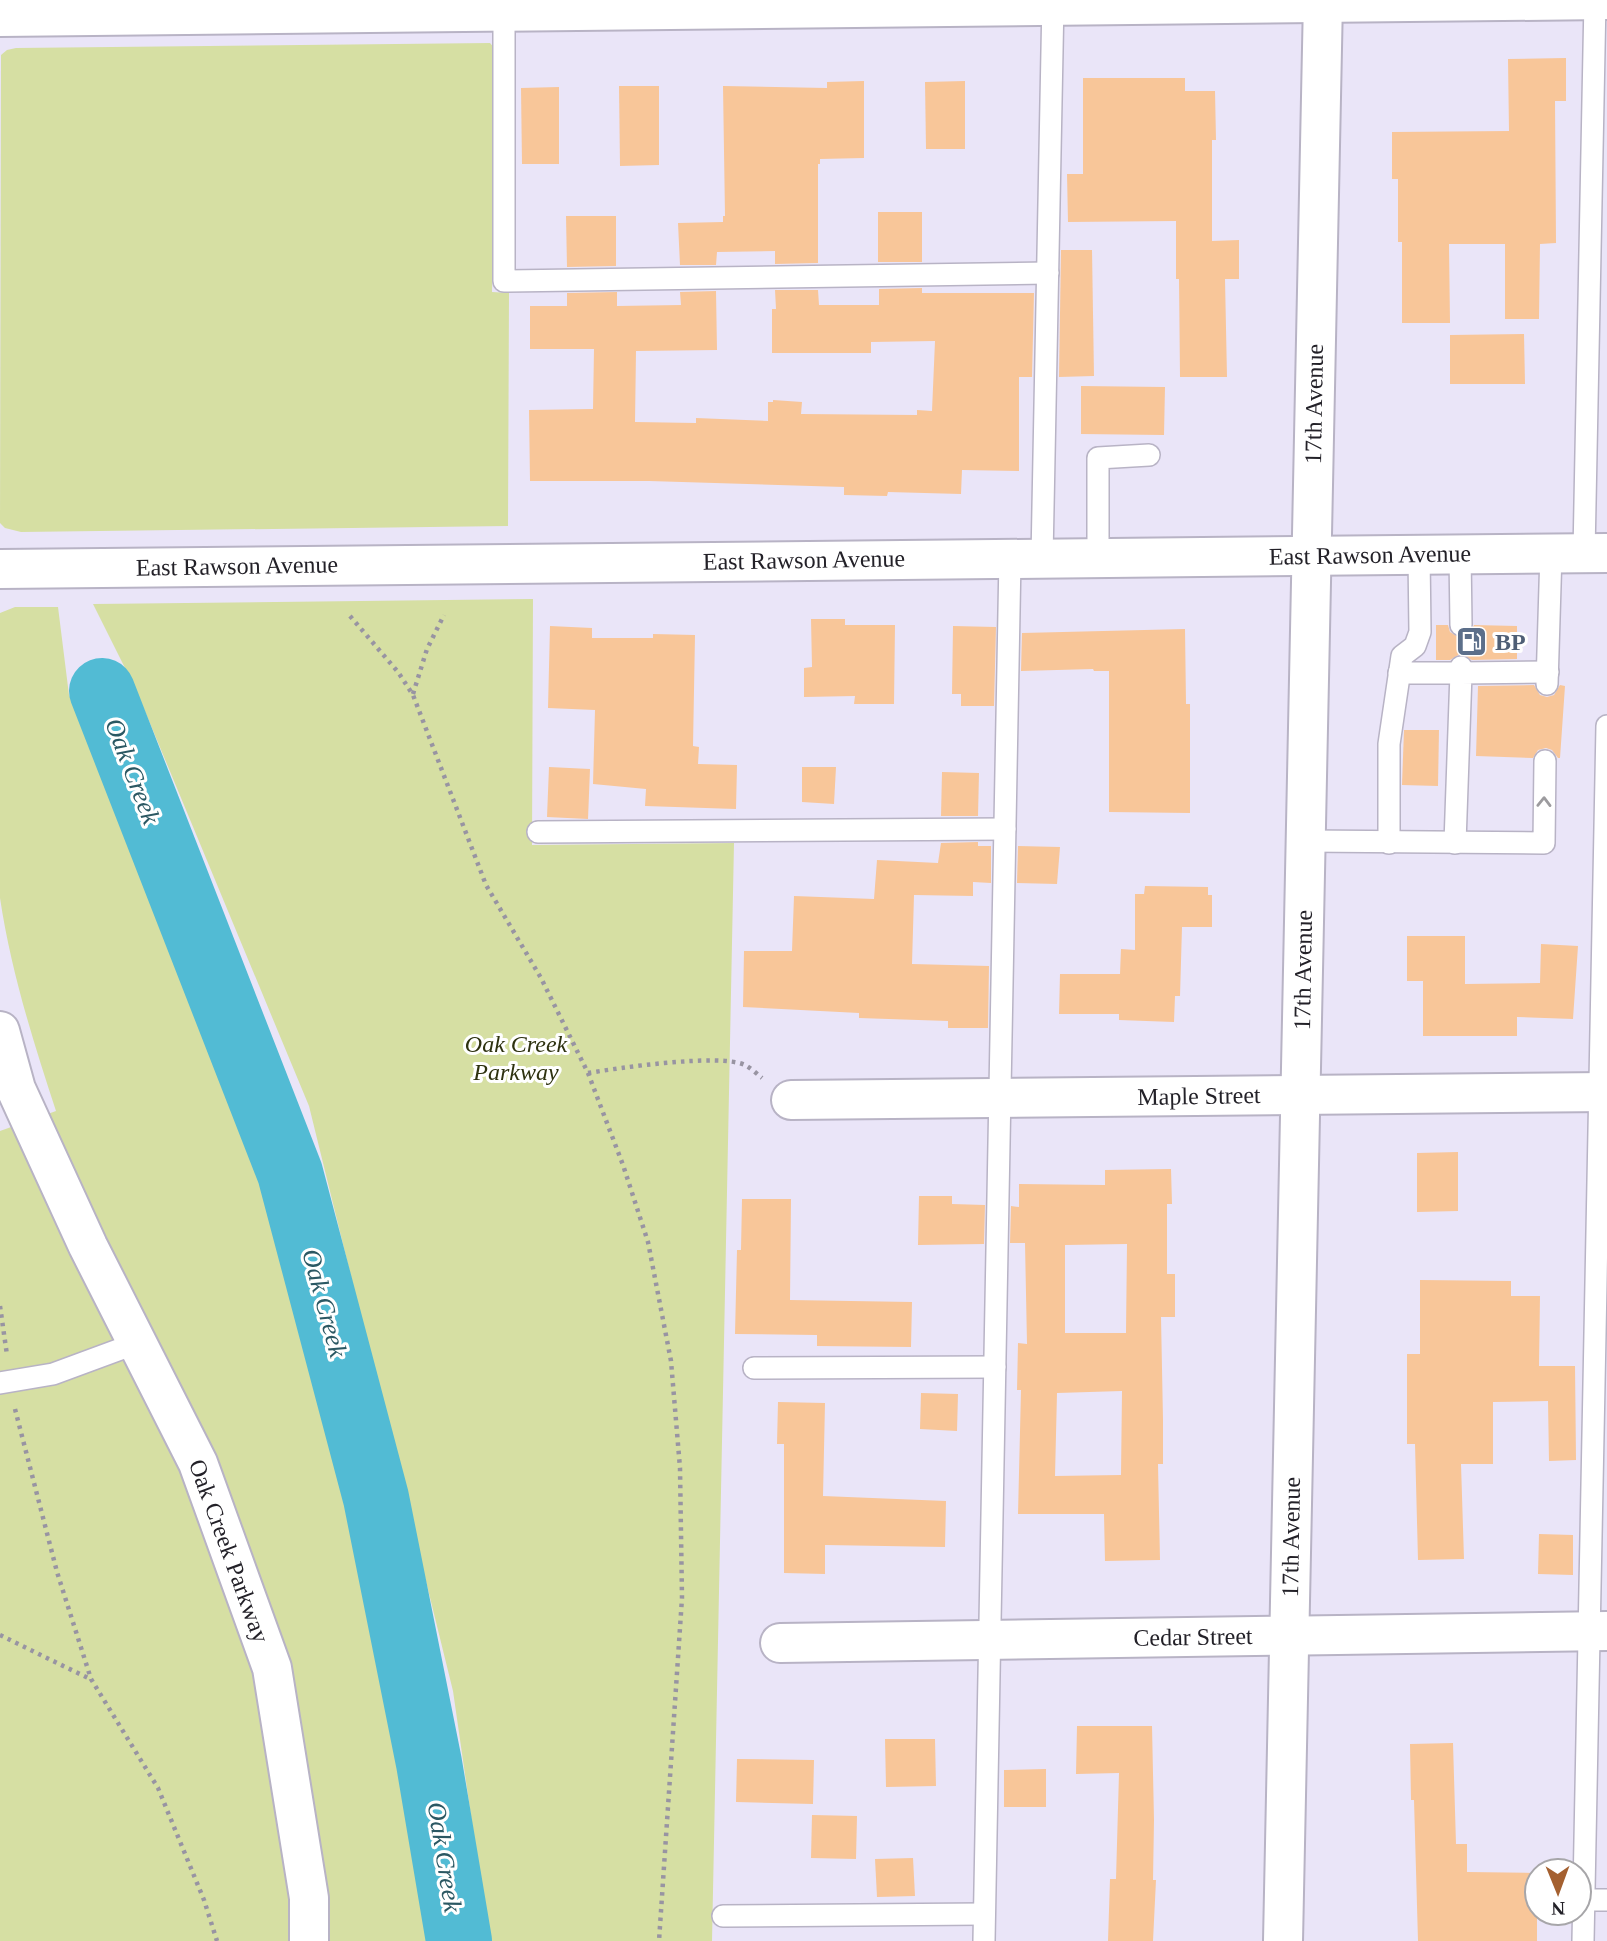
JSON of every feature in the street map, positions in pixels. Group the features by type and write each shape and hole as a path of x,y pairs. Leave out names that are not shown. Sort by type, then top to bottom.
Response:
{"street":[{"path":"0,17 495,8 1607,0"},
{"name":"17th Avenue","path":"1283,1941 1323,2"},
{"name":"East Rawson Avenue","path":"0,569 1581,553"},
{"name":"Oak Creek Parkway","path":"0,1031 8,1092 198,1463 272,1668 309,1898 309,1941"},
{"name":"Maple Street","path":"791,1100 1604,1092"},
{"name":"Cedar Street","path":"780,1643 1598,1631"}],"lane":[{"path":"1399,673 1461,670 1548,678 1581,553 1599,270 1595,0"},
{"path":"984,1941 1005,830 1048,273 1053,3"},
{"path":"495,8 504,281 1048,273"},
{"path":"1098,558 1098,458 1149,455"},
{"path":"1460,554 1461,625"},
{"path":"1390,843 1389,744 1402,656 1415,646 1420,632 1419,555"},
{"path":"1455,843 1461,670"},
{"path":"1586,1857 1598,1631 1607,726"},
{"path":"1305,841 1544,843 1545,761"},
{"path":"538,832 1005,830"},
{"path":"6,1383 53,1374 137,1343"},
{"path":"754,1368 995,1367"},
{"path":"723,1916 984,1914"}],"path":[{"path":"413,695 427,649 444,615"},
{"path":"350,616 398,672 413,695 486,885 541,978 588,1073 623,1165 648,1242 671,1361 679,1455 682,1598 659,1941"},
{"path":"588,1073 716,1060 743,1064 791,1100"},
{"path":"0,1306 6,1383 57,1572 91,1679 158,1788 204,1900 217,1941"},
{"path":"0,1635 91,1679"}],"green space":[{"path":"490,43 496,50 492,292 509,293 508,526 21,532 5,528 0,523 1,55 16,48"},
{"name":"Oak Creek Parkway","path":"533,599 532,845 734,843 712,1941 489,1941 453,1691 309,1106 137,692 93,604"},
{"path":"15,607 58,607 69,695 248,1107 395,1702 430,1941 0,1941 0,1131 56,1111 16,979 0,898 0,613"}],"building":[{"path":"1566,58 1566,101 1555,101 1556,243 1540,244 1539,319 1505,319 1505,244 1449,244 1450,323 1402,323 1402,242 1398,242 1398,179 1392,179 1392,132 1509,131 1508,59"},
{"path":"1083,78 1185,78 1185,91 1215,91 1212,241 1239,240 1239,279 1225,279 1227,377 1180,377 1176,221 1068,222 1067,174 1083,174"},
{"path":"864,81 864,158 820,159 818,164 818,263 775,264 775,251 717,252 716,265 680,265 678,223 723,222 725,216 723,86 827,88 827,82"},
{"path":"965,81 965,149 926,149 925,82"},
{"path":"619,86 659,86 659,165 620,166"},
{"path":"559,87 559,164 522,164 521,88"},
{"path":"878,212 922,212 922,262 878,262"},
{"path":"566,216 616,216 616,266 567,267"},
{"path":"1061,250 1092,250 1094,376 1059,377"},
{"path":"922,288 922,293 1034,293 1032,377 1019,377 1019,471 962,470 961,494 888,492 887,496 844,495 844,487 649,481 530,481 529,410 593,409 594,349 530,349 530,306 567,306 567,293 617,292 617,306 681,305 680,292 716,291 717,350 636,351 635,422 696,423 696,418 768,421 768,402 773,400 802,402 801,414 917,415 917,410 932,411 935,341 871,342 871,353 772,353 772,309 776,309 775,290 818,290 819,305 879,305 879,289"},
{"path":"1524,334 1525,384 1450,384 1450,335"},
{"path":"1081,386 1165,387 1164,435 1081,434"},
{"path":"811,619 845,619 845,625 895,625 894,704 854,704 855,696 804,697 804,668 812,667"},
{"path":"1436,625 1448,625 1450,632 1460,638 1468,636 1474,625 1517,626 1517,659 1472,660 1460,654 1450,660 1436,660"},
{"path":"550,626 592,628 592,638 653,638 653,634 695,635 693,746 699,747 698,764 737,765 736,809 645,806 646,789 593,784 595,710 548,708"},
{"path":"953,626 996,627 994,706 961,706 961,694 952,694"},
{"path":"1185,629 1186,704 1190,704 1190,813 1109,812 1109,671 1021,671 1022,633"},
{"path":"1534,685 1540,695 1547,697 1554,695 1560,685 1565,686 1560,758 1546,748 1538,750 1533,758 1476,756 1478,686"},
{"path":"1404,730 1439,730 1438,786 1402,785"},
{"path":"549,767 590,769 588,819 547,817"},
{"path":"802,767 836,767 834,804 802,802"},
{"path":"942,772 979,773 978,816 941,816"},
{"path":"978,842 978,846 991,846 991,883 973,882 973,896 914,895 912,964 989,966 988,1028 948,1028 948,1021 859,1018 859,1013 743,1007 744,951 792,951 794,896 874,899 877,860 938,863 941,843"},
{"path":"1018,846 1060,847 1057,884 1017,883"},
{"path":"1145,886 1208,887 1208,895 1212,895 1212,927 1182,927 1180,996 1175,996 1174,1022 1119,1020 1119,1014 1059,1014 1060,974 1120,974 1121,949 1135,950 1135,894 1144,894"},
{"path":"1407,936 1465,936 1465,984 1540,983 1541,944 1578,946 1573,1019 1517,1017 1517,1036 1423,1036 1423,981 1407,981"},
{"path":"1458,1152 1458,1211 1417,1212 1417,1153"},
{"path":"1171,1169 1172,1204 1167,1204 1167,1274 1175,1274 1175,1317 1161,1317 1163,1464 1158,1464 1160,1560 1105,1561 1104,1514 1018,1514 1021,1390 1017,1390 1018,1343 1027,1344 1025,1243 1010,1243 1011,1206 1019,1207 1019,1184 1105,1185 1105,1170","holes":["1127,1244 1126,1333 1065,1333 1065,1245","1122,1391 1121,1475 1055,1476 1057,1393"]},
{"path":"919,1196 952,1196 952,1204 985,1205 984,1244 918,1245"},
{"path":"742,1199 791,1199 790,1300 912,1302 911,1347 817,1346 817,1335 735,1334 737,1250 741,1250"},
{"path":"1420,1280 1511,1281 1511,1296 1540,1296 1539,1366 1575,1366 1576,1460 1549,1461 1548,1401 1493,1402 1493,1464 1461,1464 1464,1559 1418,1560 1415,1444 1407,1444 1407,1354 1420,1354"},
{"path":"921,1393 958,1394 957,1431 920,1429"},
{"path":"778,1402 825,1403 823,1496 946,1501 945,1547 825,1545 825,1574 784,1573 784,1444 777,1444"},
{"path":"1539,1534 1573,1535 1573,1575 1538,1574"},
{"path":"1077,1726 1152,1726 1153,1880 1156,1880 1153,1941 1108,1941 1110,1879 1116,1879 1119,1773 1076,1774"},
{"path":"885,1739 935,1739 936,1786 886,1787"},
{"path":"1453,1743 1456,1844 1467,1844 1467,1872 1523,1873 1523,1927 1537,1927 1537,1941 1418,1941 1410,1744"},
{"path":"737,1759 814,1760 813,1804 736,1802"},
{"path":"1046,1769 1046,1807 1004,1807 1004,1770"},
{"path":"812,1815 857,1816 856,1859 811,1858"},
{"path":"913,1858 915,1896 877,1897 875,1859"}],"waterway":[{"name":"Oak Creek","path":"102,691 290,1173 376,1498 429,1763 459,1941"}],"place":[{"name":"BP","path":"1472,642"}]}
